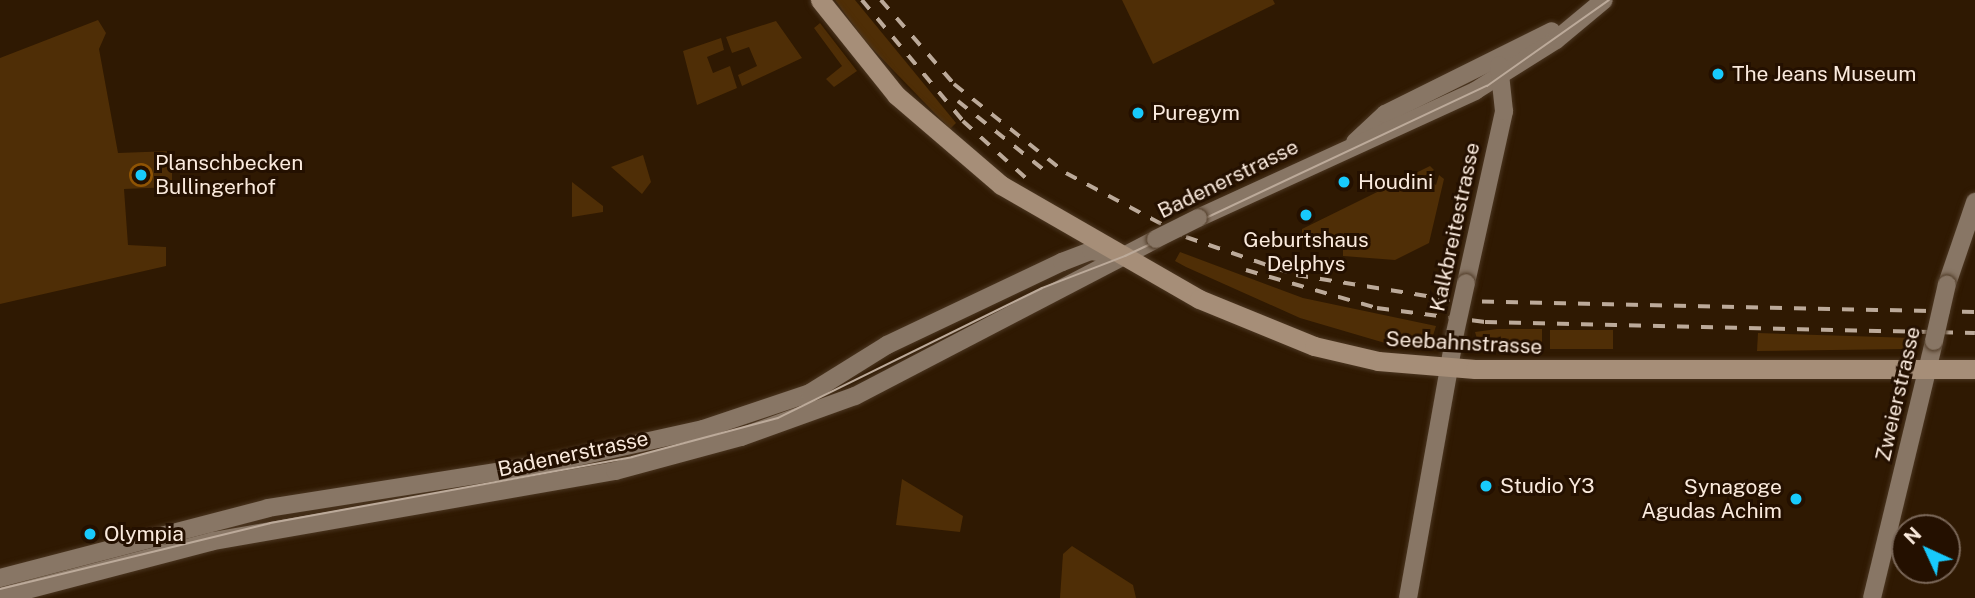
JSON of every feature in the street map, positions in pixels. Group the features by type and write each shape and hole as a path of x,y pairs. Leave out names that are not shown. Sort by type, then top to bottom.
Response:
{"main road":[{"name":"Seebahnstrasse","path":"820,0 878,75 952,147 1031,204 1120,255 1273,333 1378,361 1447,367 1975,369"}],"street":[{"name":"Badenerstrasse","path":"0,597 213,541 615,471 741,437 855,396 1106,269 1120,255 1355,142 1394,131 1499,66 1575,26 1604,0"},
{"name":"Kalkbreitestrasse","path":"1408,598 1447,367 1504,111 1499,66"},
{"name":"Zweierstrasse","path":"1872,598 1948,276 1975,202"},
{"name":"Badenerstrasse","path":"0,578 268,508 545,464 716,426 810,393 887,345 1062,262 1091,251 1120,255"}],"shaded area":[{"path":"835,0 855,0 956,123 950,129 865,41"},
{"path":"1122,0 1273,0 1275,4 1153,64"},
{"path":"98,20 106,33 99,49 118,153 172,151 172,187 124,189 128,245 166,247 166,266 0,304 0,58"},
{"path":"776,21 802,58 742,86 738,75 757,66 749,47 732,53 726,37"},
{"path":"820,23 857,71 834,87 826,79 842,66 814,28"},
{"path":"721,38 724,50 707,57 713,73 730,66 737,88 697,105 683,51"},
{"path":"643,155 651,182 642,194 611,167"},
{"name":"Planschbecken Bullingerhof","path":"141,163 149,167 153,175 149,183 141,187 133,183 129,175 133,167"},
{"path":"1430,166 1434,170 1423,177 1436,185 1439,175 1444,179 1429,243 1395,260 1343,256 1343,249 1302,239 1302,229"},
{"path":"572,182 603,206 603,212 572,217"},
{"path":"1180,252 1303,298 1436,326 1430,345 1385,343 1300,318 1175,261"},
{"path":"1542,329 1542,349 1480,348 1475,332"},
{"path":"1550,330 1613,330 1613,349 1550,349"},
{"path":"1758,333 1914,338 1906,349 1757,351"},
{"path":"902,479 963,516 960,532 896,525"},
{"path":"1072,546 1133,585 1136,598 1060,598 1063,554"}],"tram line":[{"path":"0,589 270,523 632,457 778,418 1042,288 1125,256 1487,86 1609,0"}],"railway":[{"path":"862,0 963,121 1028,180"},
{"path":"881,0 954,84 1066,173 1186,237 1296,275 1458,301 1975,312"},
{"path":"958,101 1043,169"},
{"path":"1246,270 1377,308 1485,322 1975,333"}],"place":[{"name":"The Jeans Museum","path":"1718,74"},
{"name":"Puregym","path":"1138,113"},
{"name":"Planschbecken Bullingerhof","path":"141,175"},
{"name":"Houdini","path":"1344,182"},
{"name":"Geburtshaus Delphys","path":"1306,215"},
{"name":"Studio Y3","path":"1486,486"},
{"name":"Synagoge Agudas Achim","path":"1796,499"},
{"name":"Olympia","path":"90,534"}]}
